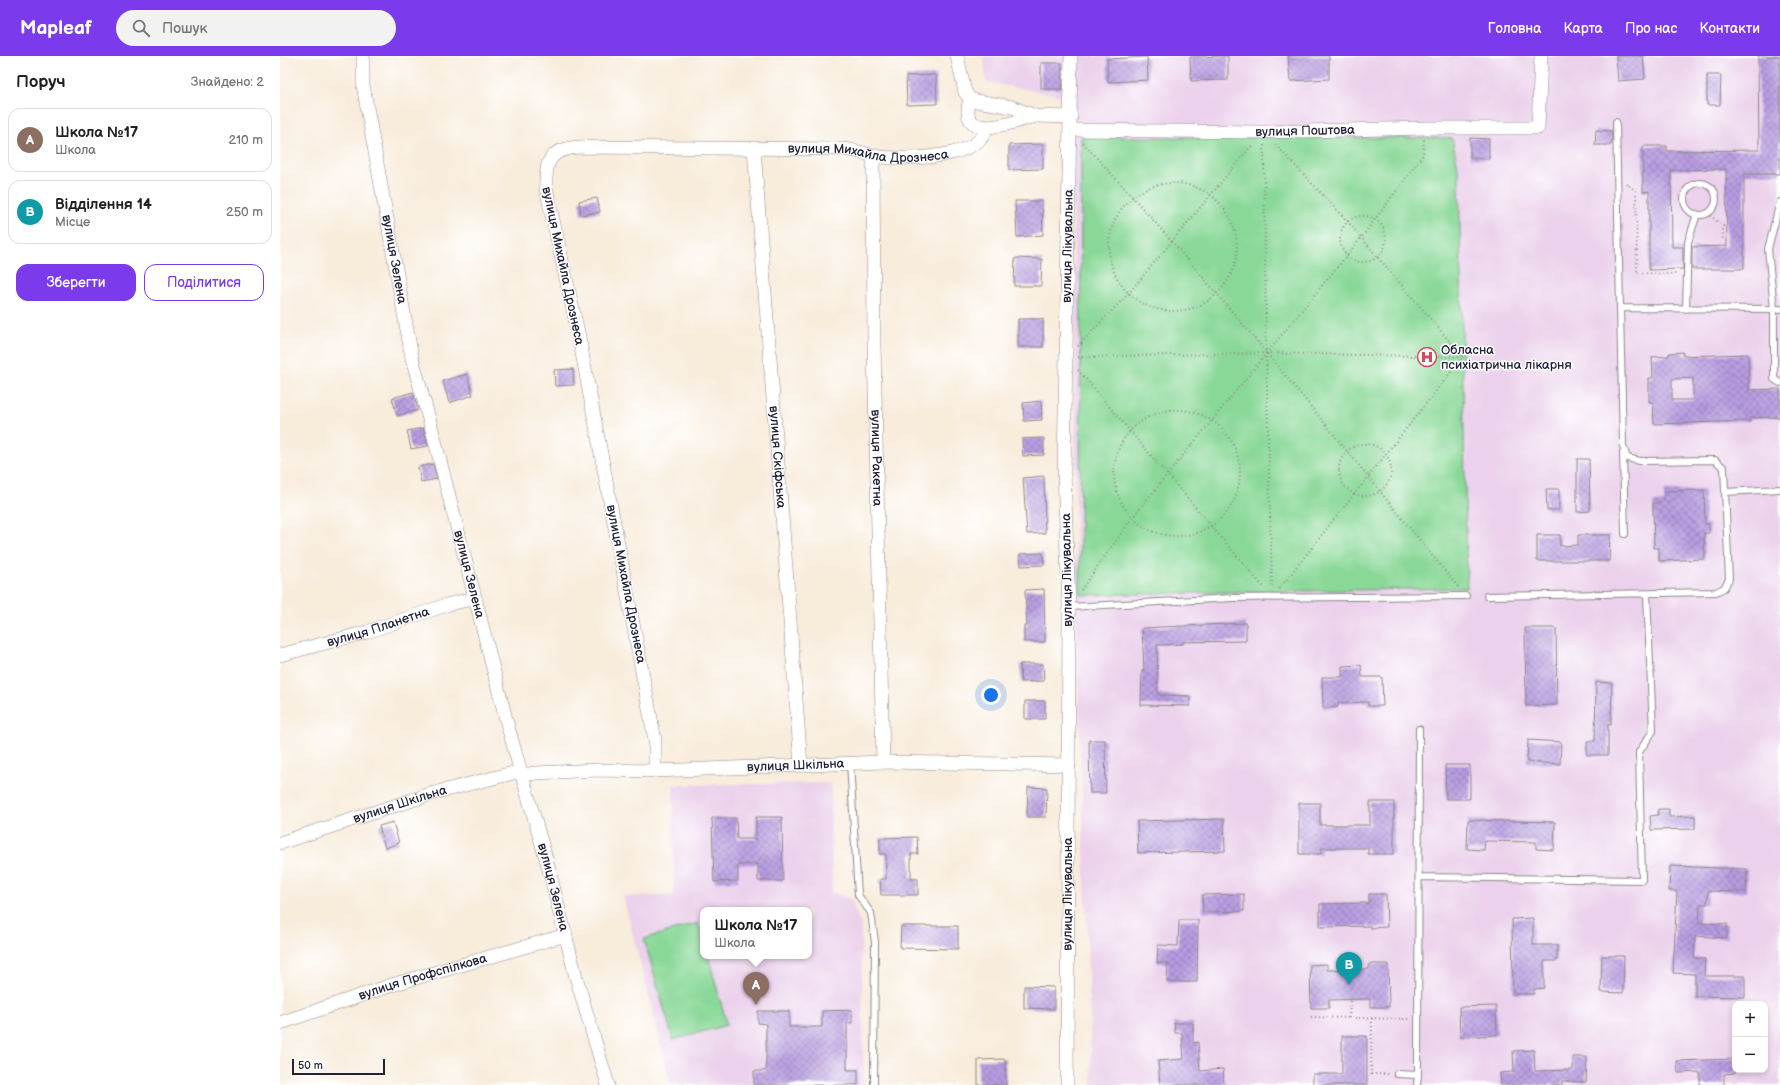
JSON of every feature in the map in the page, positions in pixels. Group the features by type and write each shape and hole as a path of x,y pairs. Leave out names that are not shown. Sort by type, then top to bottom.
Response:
{"street":[{"name":"вулиця Зелена","path":"363,56 363,85 410,350 508,727 608,1085"},
{"path":"957,56 965,92 970,99 1012,107 1035,116"},
{"name":"вулиця Лікувальна","path":"1067,1085 1069,607 1064,472 1071,130 1071,56"},
{"name":"вулиця Поштова","path":"1071,130 1263,132 1424,128 1538,128 1541,56"},
{"path":"970,99 968,106 970,117 978,126 986,128 1035,116 1071,117"},
{"name":"вулиця Михайла Дрознеса","path":"655,771 654,732 579,337 546,188 545,171 550,158 556,152 578,146 842,149 859,151 881,157 940,156 959,152 976,143 984,136 986,128"},
{"name":"вулиця Скіфська","path":"754,149 801,765"},
{"name":"вулиця Ракетна","path":"874,155 874,352 882,762"},
{"name":"вулиця Планетна","path":"280,655 367,632 446,605 475,598"},
{"name":"вулиця Шкільна","path":"280,843 434,793 522,773 598,770 655,771 882,762 1026,763 1069,765"},
{"name":"вулиця Профспілкова","path":"280,1023 395,984 566,935"}],"lane":[{"path":"1616,122 1625,534"},
{"path":"1701,183 1711,187 1716,197 1714,207 1707,213 1697,214 1692,212 1686,205 1685,195 1690,186 1701,183"},
{"path":"1780,202 1768,249 1777,309 1774,379 1780,383"},
{"path":"1686,309 1688,242 1697,214"},
{"path":"1620,308 1777,309"},
{"path":"1486,596 1716,592 1724,588 1728,579 1724,468 1715,460 1640,461 1627,458 1623,446"},
{"path":"1725,492 1780,490"},
{"path":"1419,877 1642,880 1639,752 1653,731 1647,594"},
{"path":"1069,607 1232,598 1466,596"},
{"path":"1417,1085 1419,729"},
{"path":"850,763 858,895 871,913 875,942 874,1085"},
{"path":"1397,1074 1418,1075"}],"path":[{"path":"1069,607 1132,518 1166,475 1375,220 1423,155 1424,128"},
{"path":"1071,130 1134,197 1266,353 1466,596"},
{"path":"1067,357 1129,293 1263,132"},
{"path":"1263,132 1348,222 1462,357"},
{"path":"1263,132 1266,353 1272,598"},
{"path":"1617,175 1636,191 1637,273 1688,274"},
{"path":"1170,183 1191,186 1211,196 1226,211 1233,226 1237,243 1235,265 1231,275 1216,294 1198,306 1176,311 1153,308 1129,293 1118,280 1113,269 1109,247 1111,232 1117,216 1134,197 1149,188 1170,183"},
{"path":"1707,213 1723,226 1723,239"},
{"path":"1359,216 1366,216 1375,220 1382,227 1386,240 1377,257 1365,262 1352,259 1347,255 1343,250 1340,238 1344,226 1348,222 1359,216"},
{"path":"1067,357 1266,353 1462,357"},
{"path":"1067,357 1272,598"},
{"path":"1272,598 1462,357"},
{"path":"1168,410 1190,410 1211,419 1223,430 1233,443 1240,464 1240,475 1237,491 1231,506 1224,515 1210,526 1197,533 1175,536 1154,531 1132,518 1121,503 1116,492 1113,471 1118,449 1129,431 1147,416 1168,410"},
{"path":"1365,444 1378,447 1386,454 1390,461 1391,474 1385,487 1380,492 1366,496 1354,494 1346,488 1340,476 1340,463 1347,451 1352,447 1365,444"},
{"path":"1349,1018 1350,1000"},
{"path":"1310,1017 1418,1019"},
{"path":"1372,1018 1371,1074 1397,1074"}],"shaded area":[{"name":"Обласна психіатрична лікарня","path":"984,56 1780,56 1780,1085 1393,1085 1342,1083 1328,1074 1313,1074 1313,1085 1092,1085 1076,616 1073,98 986,82"},
{"path":"831,783 832,892 851,899 861,925 864,1085 671,1085 623,896 674,895 673,785"}],"green space":[{"path":"1081,137 1452,138 1459,173 1467,588 1080,595"},
{"path":"698,923 700,930 700,959 709,959 727,1025 673,1040 644,939"}],"building":[{"path":"1228,56 1228,80 1191,81 1190,57"},
{"path":"1288,56 1329,56 1329,79 1290,81"},
{"path":"1616,56 1643,56 1645,79 1618,81"},
{"path":"1758,56 1780,56 1780,174 1744,174 1744,269 1692,269 1692,247 1727,246 1726,169 1671,170 1672,247 1683,247 1683,269 1649,270 1649,191 1643,192 1643,146 1667,146 1667,151 1759,150"},
{"path":"1147,57 1148,80 1108,82 1107,59"},
{"path":"1041,63 1062,63 1062,89 1041,89"},
{"path":"936,75 937,104 907,105 906,76"},
{"path":"1707,75 1721,75 1720,105 1707,105"},
{"path":"1596,130 1612,131 1611,145 1595,145"},
{"path":"1470,138 1489,139 1489,159 1470,158"},
{"path":"1043,144 1043,169 1009,170 1009,145"},
{"path":"597,198 600,212 581,215 579,201"},
{"path":"1015,201 1042,201 1043,235 1017,237"},
{"path":"1015,258 1042,259 1041,286 1014,286"},
{"path":"1018,319 1043,319 1043,347 1018,347"},
{"path":"1683,352 1683,356 1748,354 1749,390 1780,389 1780,417 1750,418 1750,421 1654,424 1653,402 1649,402 1649,378 1653,378 1652,357 1669,356 1669,353","holes":["1693,378 1693,400 1672,400 1672,379"]},
{"path":"573,369 574,385 555,386 554,370"},
{"path":"467,374 473,395 449,403 443,381"},
{"path":"413,392 418,410 397,416 392,398"},
{"path":"1041,401 1042,420 1024,421 1023,403"},
{"path":"423,428 428,446 411,449 407,431"},
{"path":"1044,438 1044,455 1023,456 1022,439"},
{"path":"1577,459 1589,459 1590,511 1577,512"},
{"path":"433,464 437,479 421,482 418,467"},
{"path":"1044,476 1045,533 1027,534 1023,478"},
{"path":"1546,489 1559,489 1559,510 1547,510"},
{"path":"1704,490 1705,524 1709,524 1709,533 1704,533 1705,559 1659,561 1659,548 1654,548 1653,503 1664,502 1664,491"},
{"path":"1537,535 1560,535 1560,546 1578,545 1578,535 1610,535 1609,561 1537,561"},
{"path":"1043,553 1044,565 1021,566 1020,554"},
{"path":"1044,589 1045,642 1024,642 1024,626 1027,626 1025,590"},
{"path":"1246,623 1246,641 1183,642 1183,644 1157,645 1158,695 1190,696 1190,706 1141,705 1142,670 1144,670 1142,628"},
{"path":"1525,628 1556,628 1557,705 1526,706"},
{"path":"1020,664 1043,664 1044,681 1021,682"},
{"path":"1361,665 1362,677 1382,677 1383,706 1368,706 1368,702 1338,703 1338,707 1323,708 1322,677 1342,677 1342,666"},
{"path":"1596,682 1612,683 1611,725 1608,724 1608,755 1587,755 1587,741 1595,741"},
{"path":"1025,701 1045,701 1045,719 1025,719"},
{"path":"1089,740 1105,740 1106,793 1090,793"},
{"path":"1528,740 1561,742 1560,764 1527,762"},
{"path":"1445,765 1470,765 1470,799 1446,799"},
{"path":"1028,787 1047,788 1046,817 1027,817"},
{"path":"1370,802 1394,802 1394,854 1368,854 1368,848 1321,848 1321,854 1299,854 1299,803 1320,803 1320,825 1370,825"},
{"path":"1658,809 1669,809 1669,817 1695,816 1695,829 1651,830 1650,816 1658,815"},
{"path":"756,817 782,817 783,881 758,881 758,864 738,865 738,881 714,882 712,818 736,818 737,839 756,839"},
{"path":"1224,819 1225,851 1138,853 1137,821"},
{"path":"1468,820 1555,822 1554,850 1536,849 1536,842 1485,841 1484,850 1467,849"},
{"path":"393,822 399,843 385,848 379,826"},
{"path":"917,837 918,854 911,854 911,879 918,879 918,895 881,895 880,879 886,879 886,854 880,854 880,838"},
{"path":"1670,866 1747,869 1746,892 1708,891 1707,904 1700,904 1699,923 1727,924 1727,938 1695,936 1694,958 1705,959 1704,976 1745,976 1745,997 1695,996 1695,974 1673,973 1677,891 1669,891"},
{"path":"1244,894 1244,911 1203,912 1202,895"},
{"path":"1369,894 1386,894 1387,927 1320,927 1320,904 1369,903"},
{"path":"1533,918 1533,945 1557,945 1557,961 1544,961 1544,988 1534,989 1534,994 1513,994 1512,919"},
{"path":"1179,920 1198,920 1197,982 1167,982 1168,963 1157,963 1158,945 1178,946"},
{"path":"901,926 958,926 958,949 900,948"},
{"path":"1602,956 1624,956 1623,993 1601,992"},
{"path":"1327,964 1327,970 1369,969 1369,964 1388,964 1389,1007 1370,1007 1370,999 1329,1000 1329,1008 1311,1008 1310,965"},
{"path":"1024,986 1054,987 1054,1009 1024,1008"},
{"path":"1496,1006 1497,1035 1460,1037 1459,1007"},
{"path":"852,1010 852,1023 847,1023 847,1070 858,1070 858,1085 754,1085 754,1071 766,1071 766,1024 758,1023 758,1011 789,1011 789,1027 822,1027 822,1011"},
{"path":"1174,1023 1193,1023 1193,1043 1198,1042 1200,1071 1223,1069 1224,1085 1160,1085 1158,1061 1184,1059 1182,1033 1175,1033"},
{"path":"1342,1036 1367,1036 1367,1085 1313,1085 1313,1074 1342,1074"},
{"path":"1534,1050 1535,1071 1573,1070 1573,1057 1587,1057 1586,1082 1562,1081 1562,1085 1501,1085 1500,1073 1514,1072 1513,1051"},
{"path":"1005,1059 1006,1085 978,1085 978,1060"},
{"path":"1732,1059 1732,1073 1735,1073 1724,1074 1724,1085 1700,1085 1700,1072 1678,1073 1677,1061"}],"place":[{"name":"Обласна психіатрична лікарня","path":"1427,357"},
{"name":"Відділення 14","path":"1349,985"},
{"name":"Школа №17","path":"756,1005"}]}
